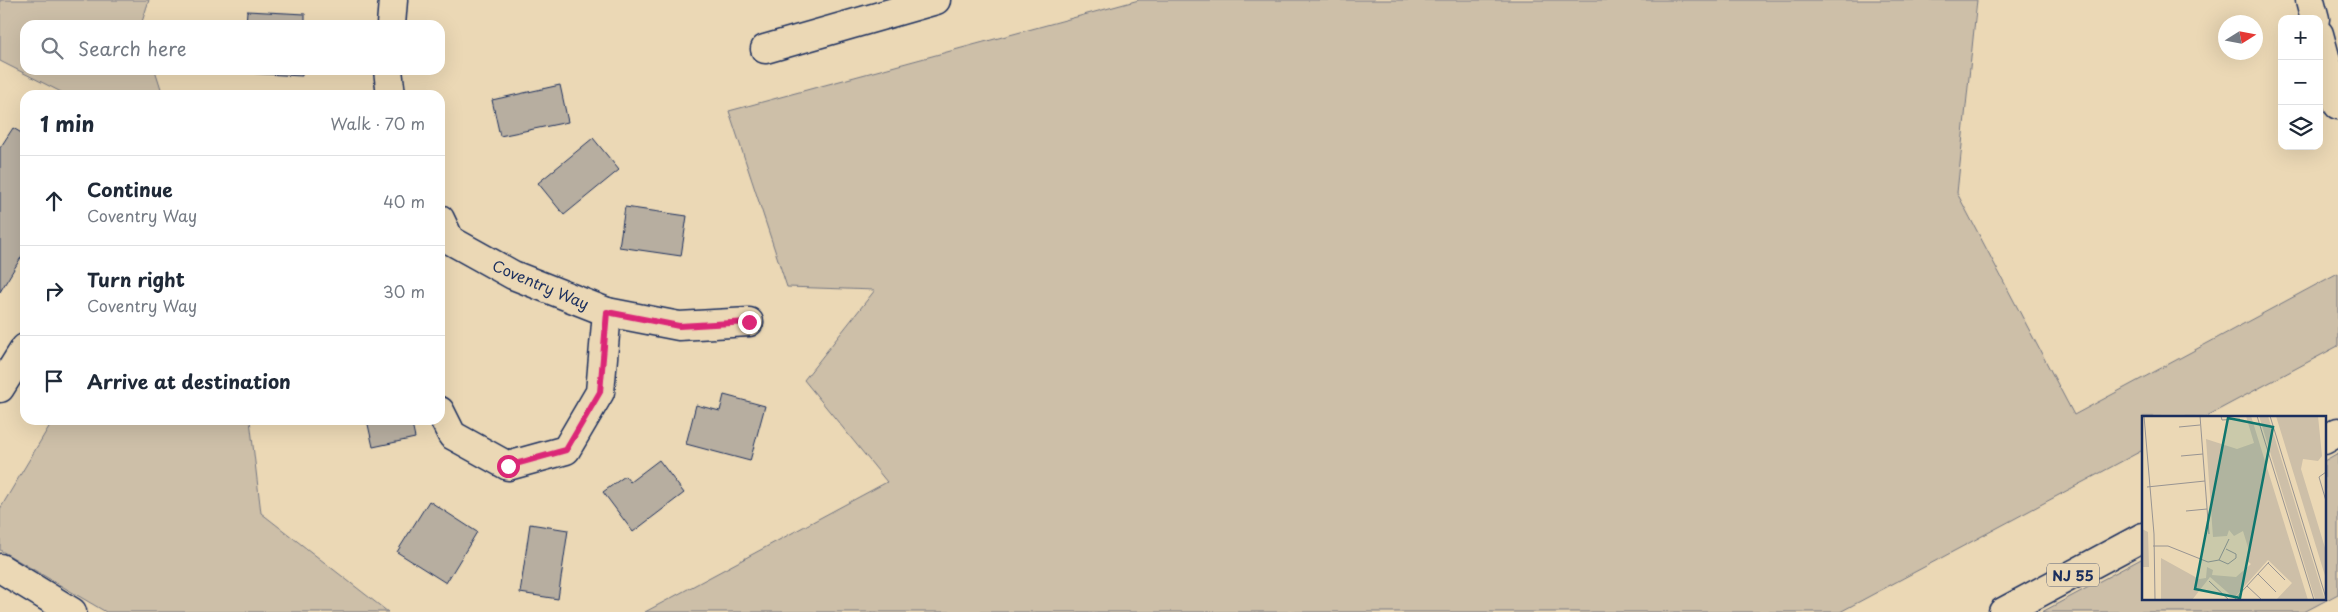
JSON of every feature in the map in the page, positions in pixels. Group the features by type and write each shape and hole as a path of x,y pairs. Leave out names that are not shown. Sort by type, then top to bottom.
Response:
{"main road":[{"path":"391,20 393,0"},
{"path":"765,49 936,0"},
{"path":"2310,0 2314,15"},
{"path":"2323,49 2338,105"},
{"path":"389,75 390,90"},
{"name":"Coventry Way","path":"445,240 513,275 607,312 679,326 749,322"},
{"name":"Coventry Way","path":"445,421 452,435 508,466 566,450 600,392 607,312"},
{"path":"0,388 20,356"},
{"path":"2326,439 2338,432"},
{"name":"NJ 55","path":"2003,612 2142,538"},
{"path":"2,574 72,612"}],"shaded area":[{"path":"0,0 149,0 143,20 20,20 20,71 0,61"},
{"path":"1139,0 1977,0 1957,193 2074,415 2338,273 2338,346 2207,416 2142,416 2142,451 1840,612 645,612 887,482 804,380 875,290 787,287 729,111"},
{"path":"28,75 157,75 161,90 57,90"},
{"path":"50,425 251,425 261,513 388,612 106,612 0,550 0,509"},
{"path":"2338,453 2338,594 2304,612 2042,612 2142,559 2142,600 2326,600 2326,460"}],"building":[{"path":"247,11 305,14 305,20 246,20"},
{"path":"560,85 568,122 500,136 492,100"},
{"path":"13,128 20,132 20,259 0,292 0,148"},
{"path":"593,138 619,170 564,215 538,183"},
{"path":"625,207 687,216 681,256 619,247"},
{"path":"724,395 765,406 750,461 686,444 696,405 720,411"},
{"path":"368,425 412,425 415,438 373,447"},
{"path":"659,460 684,493 633,532 603,492 625,476 630,482"},
{"path":"429,501 477,532 446,583 397,552"},
{"path":"530,524 568,530 558,599 520,593"}],"route":[{"path":"508,466 566,450 600,392 607,312 679,326 749,322"}]}
